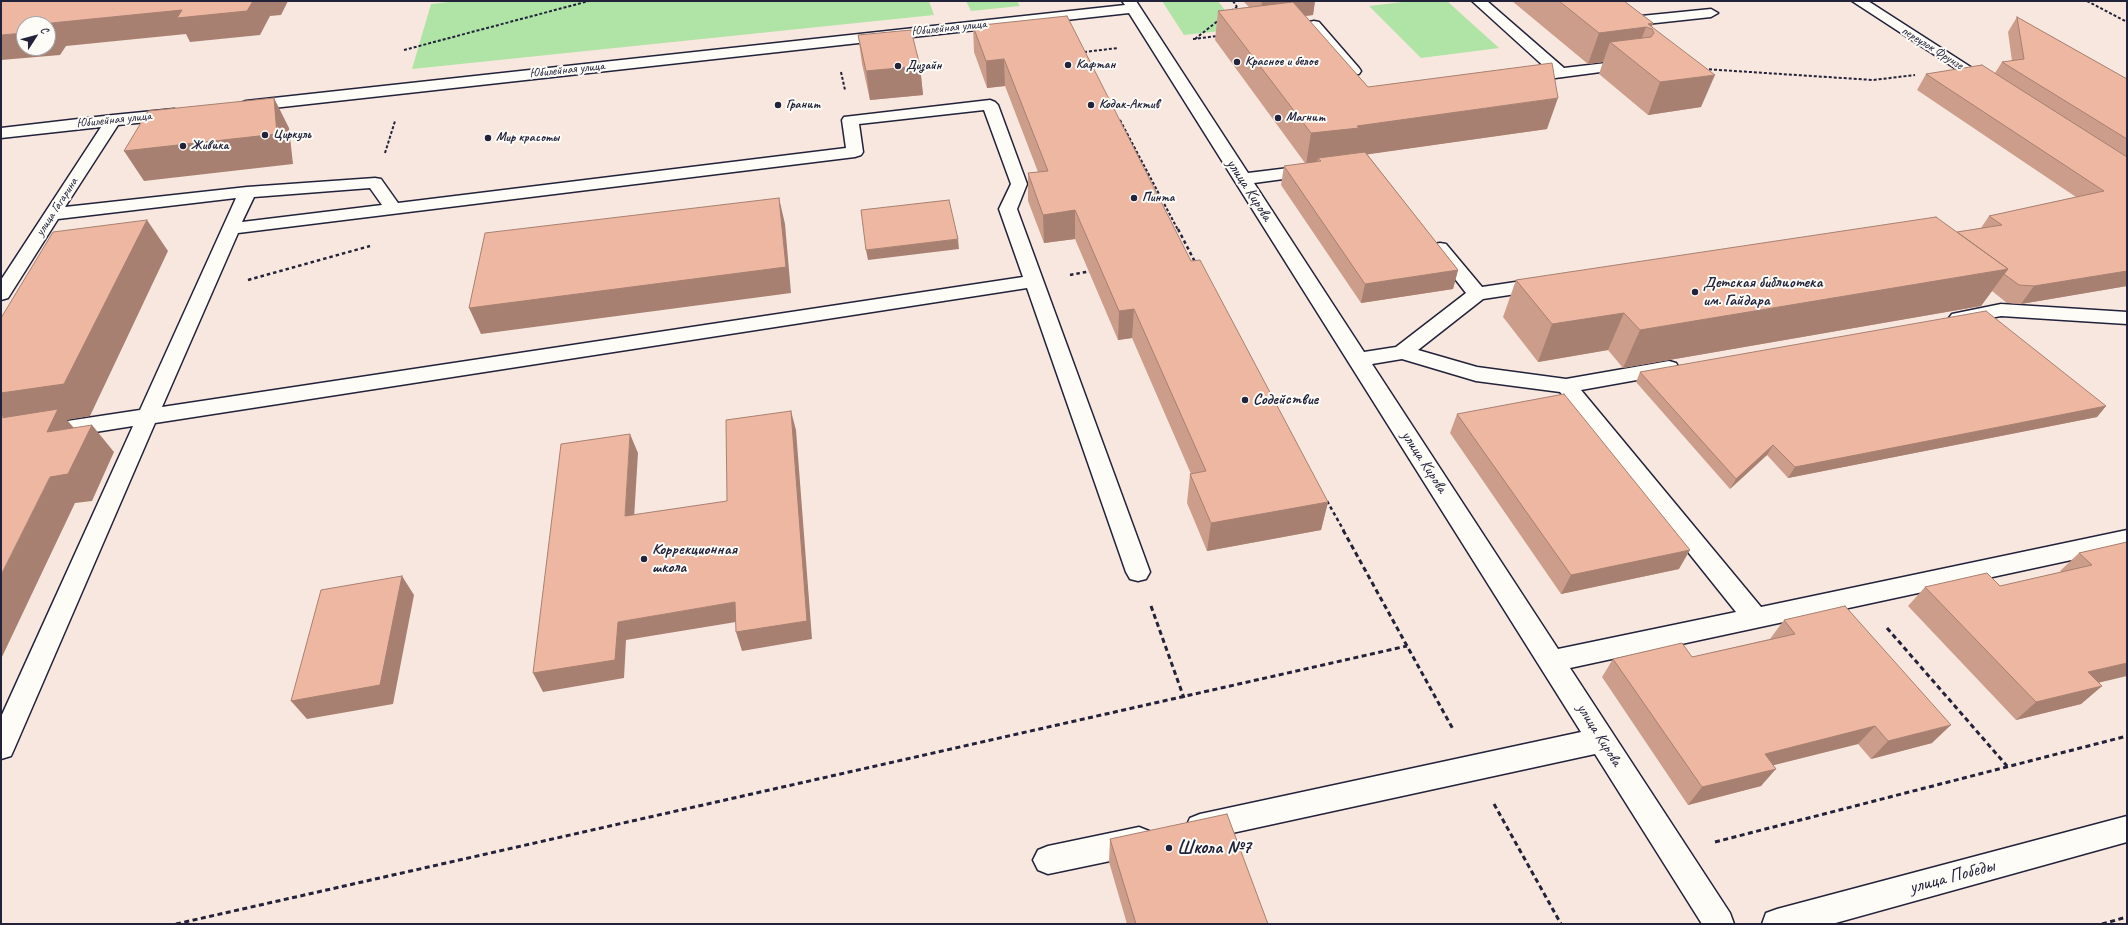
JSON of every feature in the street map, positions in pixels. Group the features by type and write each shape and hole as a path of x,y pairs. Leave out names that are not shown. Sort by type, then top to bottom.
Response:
{"street":[{"path":"1479,1 1560,73"},
{"path":"1601,1 1628,22 1711,13"},
{"name":"переулок Фрунзе","path":"1859,1 2003,93"},
{"name":"улица Кирова","path":"1131,4 1719,924"},
{"name":"Юбилейная улица","path":"233,107 1131,4"},
{"path":"1314,25 1365,85"},
{"path":"1514,79 1634,64"},
{"path":"230,229 855,152 850,120 990,105 1019,184 1008,209 1032,281 1138,572"},
{"name":"Юбилейная улица","path":"1,133 185,113"},
{"name":"улица Гагарина","path":"1,294 113,120"},
{"path":"1242,179 1327,169"},
{"path":"53,214 247,192 375,183 393,209"},
{"path":"1,747 247,192"},
{"path":"1432,238 1477,294"},
{"path":"1,439 1032,281"},
{"path":"1402,352 1477,294 1556,282"},
{"path":"1982,296 2001,310"},
{"path":"1939,321 2001,310 2127,318"},
{"path":"1358,360 1402,352 1476,374 1566,386 1690,364"},
{"path":"1566,386 1756,618"},
{"path":"1552,661 2127,539"},
{"path":"1048,860 1602,740"},
{"name":"улица Победы","path":"1777,924 2127,829"}],"path":[{"path":"404,50 588,1"},
{"path":"1232,1 1241,12"},
{"path":"2087,1 2127,22"},
{"path":"1231,11 1237,7"},
{"path":"1194,39 1225,16"},
{"path":"1084,52 1218,36"},
{"path":"1080,45 1088,59"},
{"path":"1697,68 1873,80 1966,69"},
{"path":"1117,115 1198,269"},
{"path":"375,183 397,116"},
{"path":"1032,281 1093,271"},
{"path":"1326,499 1561,924"},
{"path":"1138,572 1184,698"},
{"path":"1860,596 2007,766"},
{"path":"176,924 1184,698 1407,646"},
{"path":"1710,843 2127,736"},
{"path":"2102,924 2127,917"}],"green space":[{"path":"458,1 929,1 934,15 412,69 431,4"},
{"path":"966,1 1017,1 1020,6 971,11"},
{"path":"1162,1 1218,1 1239,29 1184,35"},
{"path":"1411,1 1447,1 1499,48 1421,58 1369,6"}],"building":[{"path":"1,1 253,1 247,11 177,18 182,10 56,23 56,16 16,16 16,34 1,35"},
{"path":"1559,1 1624,1 1653,23 1648,24 1715,75 1660,82 1610,42 1651,37 1654,33 1652,29 1646,27 1599,33"},
{"path":"1293,2 1368,87 1552,63 1558,98 1357,126 1359,128 1311,133 1218,11"},
{"path":"1067,16 1191,261 1200,260 1328,502 1211,523 1190,474 1206,471 1134,309 1119,311 1075,210 1043,215 1028,173 1048,171 1004,59 986,61 973,26"},
{"path":"2017,17 2127,79 2127,139 2002,62 2024,59"},
{"path":"911,30 920,66 866,71 858,35"},
{"path":"1982,65 2127,157 2127,271 2034,286 2019,285 2004,274 2008,269 1957,232 2002,225 1989,216 2104,191 1926,74"},
{"path":"274,98 277,134 124,151 148,111"},
{"path":"1365,152 1458,270 1365,284 1284,166 1321,161 1318,158"},
{"path":"779,198 786,267 469,308 485,233"},
{"path":"949,200 958,239 866,250 861,210"},
{"path":"1936,217 2008,269 1640,330 1624,313 1552,324 1516,280"},
{"path":"147,220 64,384 1,393 1,318 53,232"},
{"path":"1986,311 2106,406 1795,467 1773,445 1736,479 1640,372"},
{"path":"1564,394 1690,550 1571,575 1457,414"},
{"path":"58,409 47,432 92,425 68,474 50,477 1,575 1,418"},
{"path":"791,411 807,621 736,632 735,602 618,622 615,660 533,673 561,444 630,434 625,516 727,501 726,420"},
{"path":"2127,542 2127,663 2088,672 2102,686 2036,702 1925,587 1987,573 2000,586 2092,565 2079,553"},
{"path":"402,576 380,685 291,701 321,590"},
{"path":"1845,606 1951,725 1888,741 1875,726 1765,754 1776,769 1702,787 1613,659 1682,643 1692,657 1795,634 1784,620"},
{"path":"1227,814 1268,924 1136,924 1110,839"}],"place":[{"name":"Красное и белое","path":"1237,62"},
{"name":"Кафтан","path":"1068,65"},
{"name":"Дизайн","path":"898,66"},
{"name":"Гранит","path":"778,105"},
{"name":"Кодак-Актив","path":"1091,105"},
{"name":"Магнит","path":"1278,118"},
{"name":"Циркуль","path":"265,135"},
{"name":"Мир красоты","path":"488,138"},
{"name":"Живика","path":"183,146"},
{"name":"Пинта","path":"1134,198"},
{"name":"Детская библиотека им. Гайдара","path":"1695,292"},
{"name":"Содействие","path":"1245,400"},
{"name":"Коррекционная школа","path":"644,559"},
{"name":"Школа №7","path":"1169,848"}]}
